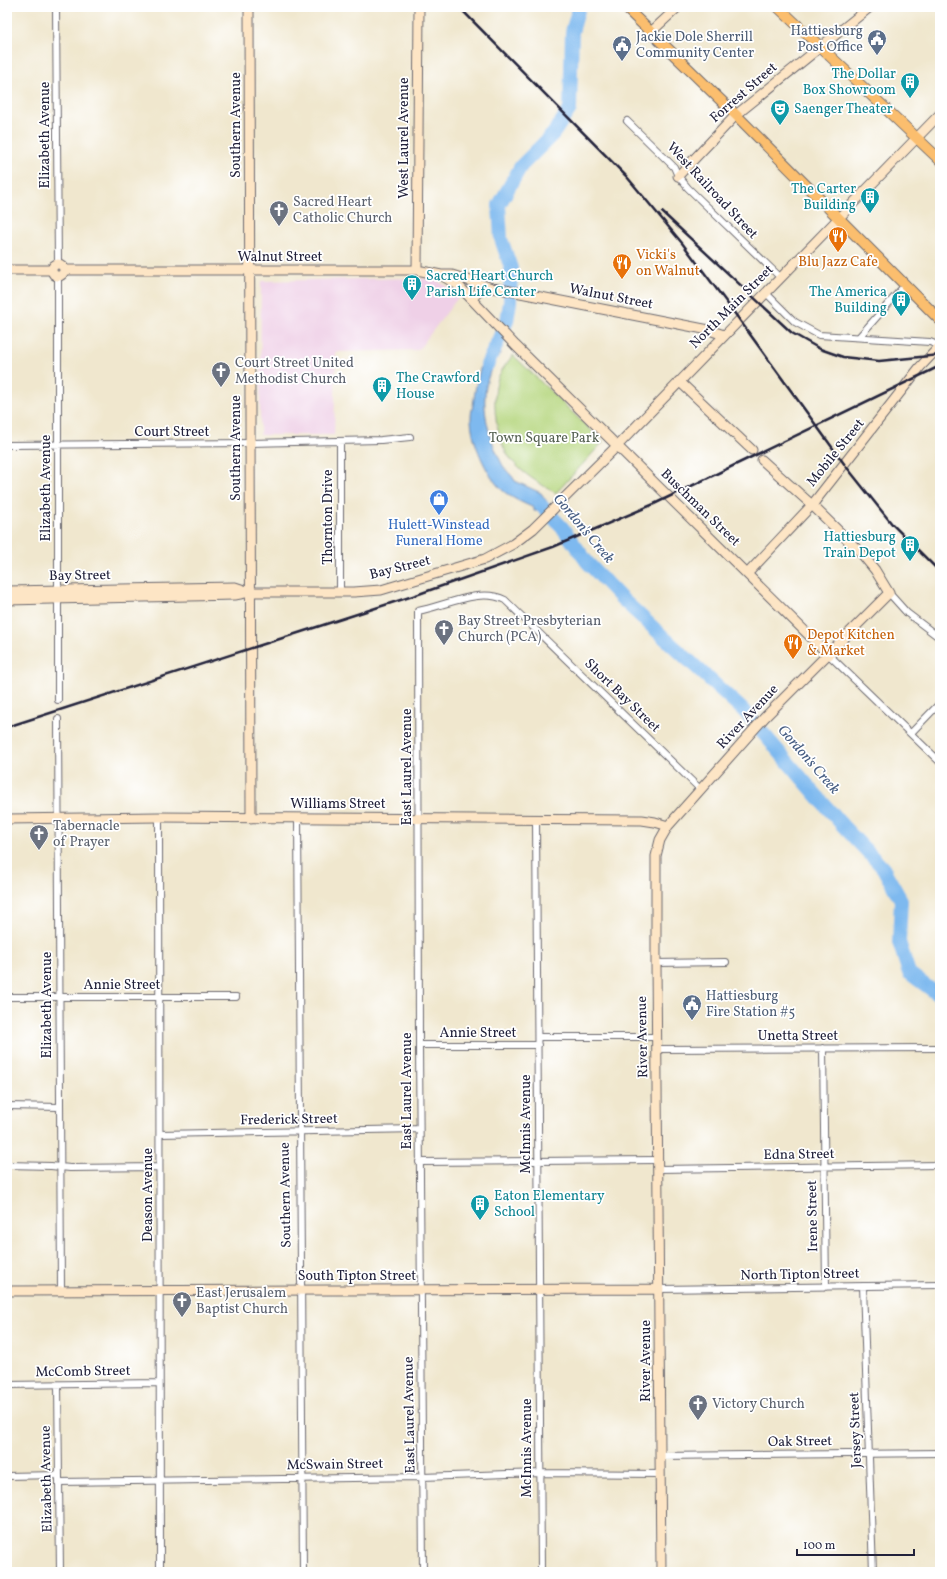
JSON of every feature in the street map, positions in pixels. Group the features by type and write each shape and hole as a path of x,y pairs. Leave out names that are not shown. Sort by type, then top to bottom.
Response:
{"main road":[{"path":"625,7 736,115 940,320"},
{"path":"778,7 940,160"}],"street":[{"name":"Elizabeth Avenue","path":"56,7 58,270 58,700"},
{"name":"Southern Avenue","path":"249,7 251,818"},
{"name":"West Laurel Avenue","path":"417,270 419,7"},
{"path":"651,32 678,7"},
{"name":"Forrest Street","path":"678,176 736,115 870,7"},
{"name":"North Main Street","path":"543,519 617,446 940,114"},
{"name":"West Railroad Street","path":"627,121 674,167 678,176 741,241 780,278"},
{"name":"Walnut Street","path":"7,270 417,270 441,275 452,274 496,288 709,330 724,335"},
{"name":"Buschman Street","path":"441,275 458,285 515,345 617,446 940,762"},
{"path":"859,337 905,285"},
{"path":"472,299 478,291 496,288"},
{"path":"766,293 796,322 812,332 822,336 930,342 940,346"},
{"name":"Mobile Street","path":"748,573 812,505 920,368 940,346"},
{"path":"680,380 752,450"},
{"name":"Court Street","path":"7,445 250,443 410,438"},
{"name":"Thornton Drive","path":"340,441 340,592"},
{"path":"762,460 812,505 870,563 890,593 907,613 940,638"},
{"name":"Bay Street","path":"7,600 58,595 235,587 250,592 340,592 368,591 388,588 485,559 513,544 543,519"},
{"name":"Bay Street","path":"7,591 58,595"},
{"name":"River Avenue","path":"661,1572 656,856 660,840 668,826 700,789 765,717 890,593"},
{"name":"Short Bay Street","path":"418,611 481,595 493,595 505,600 700,789"},
{"name":"East Laurel Avenue","path":"418,611 418,1045 423,1572"},
{"path":"911,732 940,703"},
{"name":"Elizabeth Avenue","path":"58,719 61,1291"},
{"name":"Williams Street","path":"7,819 159,817 642,820 668,826"},
{"name":"Deason Avenue","path":"159,817 160,1290 158,1383 160,1572"},
{"name":"Southern Avenue","path":"298,818 303,1572"},
{"name":"McInnis Avenue","path":"536,819 539,1161 539,1473 541,1572"},
{"path":"656,963 726,962"},
{"name":"Annie Street","path":"7,997 236,997"},
{"path":"538,1037 657,1037"},
{"name":"Annie Street","path":"418,1045 538,1045"},
{"name":"Irene Street","path":"822,1048 826,1287"},
{"name":"Unetta Street","path":"657,1049 940,1048"},
{"path":"7,1106 60,1107"},
{"name":"Frederick Street","path":"160,1134 419,1129"},
{"path":"419,1162 539,1161 658,1164"},
{"name":"Edna Street","path":"658,1164 823,1166 940,1165"},
{"path":"7,1165 61,1167 159,1166"},
{"name":"Jersey Street","path":"863,1286 873,1572"},
{"name":"North Tipton Street","path":"659,1289 940,1286"},
{"name":"South Tipton Street","path":"7,1291 420,1290 538,1288 659,1289"},
{"name":"McComb Street","path":"7,1385 158,1383"},
{"name":"Elizabeth Avenue","path":"58,1385 60,1572"},
{"name":"Oak Street","path":"660,1456 940,1453"},
{"name":"McSwain Street","path":"7,1476 159,1480 422,1477 539,1473 660,1474"}],"shaded area":[{"path":"417,278 436,280 460,295 418,350 336,352 334,435 260,435 261,281"}],"green space":[{"name":"Town Square Park","path":"513,355 603,442 556,493 537,482 520,469 510,458 501,441 496,420 496,387 499,375"}],"water":[{"path":"491,344 501,352 493,365 485,393 485,408 491,437 503,466 515,481 541,493 547,502 538,511 534,511 534,508 509,495 496,484 480,457 474,436 471,415 476,385 487,350"}],"waterway":[{"name":"Gordon's Creek","path":"487,365 507,321 510,302 511,268 501,239 499,205 521,166 553,134 570,109 572,32 579,7"},
{"name":"Gordon's Creek","path":"527,496 535,499 562,527 587,562 621,598 744,711 843,826 883,868 901,900 899,942 909,973 940,996"}],"railway":[{"path":"459,7 627,177 682,243 845,465 892,524 940,572"},
{"path":"662,212 792,333 820,349 843,357 879,361 940,355"},
{"path":"7,727 416,595 553,547 654,504 940,366"}],"place":[{"name":"Hattiesburg Post Office","path":"877,56"},
{"name":"Jackie Dole Sherrill Community Center","path":"622,62"},
{"name":"The Dollar Box Showroom","path":"910,99"},
{"name":"Saenger Theater","path":"780,126"},
{"name":"The Carter Building","path":"870,214"},
{"name":"Sacred Heart Catholic Church","path":"279,227"},
{"name":"Blu Jazz Cafe","path":"838,253"},
{"name":"Vicki's on Walnut","path":"622,280"},
{"name":"Sacred Heart Church Parish Life Center","path":"412,301"},
{"name":"The America Building","path":"901,317"},
{"name":"Court Street United Methodist Church","path":"221,388"},
{"name":"The Crawford House","path":"382,403"},
{"name":"Hulett-Winstead Funeral Home","path":"439,516"},
{"name":"Hattiesburg Train Depot","path":"910,562"},
{"name":"Bay Street Presbyterian Church (PCA)","path":"444,646"},
{"name":"Depot Kitchen & Market","path":"793,660"},
{"name":"Tabernacle of Prayer","path":"39,851"},
{"name":"Hattiesburg Fire Station #5","path":"692,1021"},
{"name":"Eaton Elementary School","path":"480,1221"},
{"name":"East Jerusalem Baptist Church","path":"182,1318"},
{"name":"Victory Church","path":"698,1421"}]}
